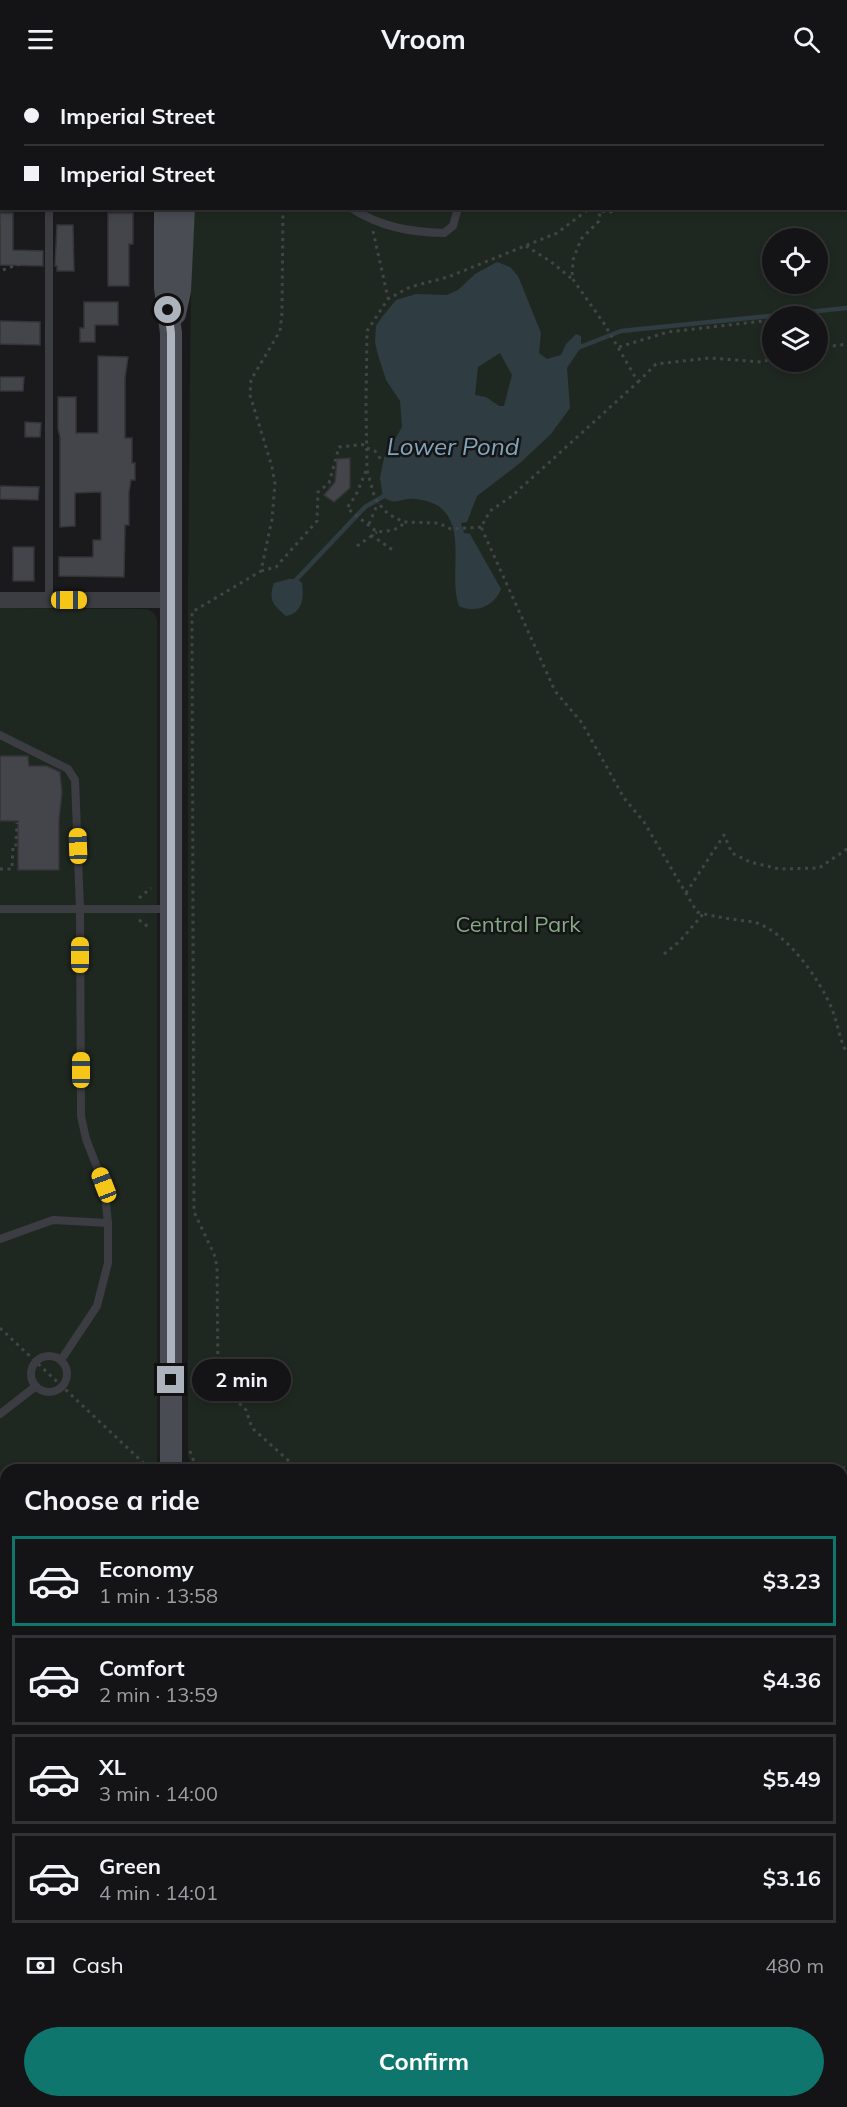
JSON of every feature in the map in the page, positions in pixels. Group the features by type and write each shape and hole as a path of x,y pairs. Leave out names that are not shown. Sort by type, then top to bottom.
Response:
{"main road":[{"path":"165,210 165,288 171,333 171,1464"},
{"path":"171,333 180,291 184,210"}],"street":[{"path":"0,600 171,600"}],"lane":[{"path":"49,210 49,600"},
{"path":"354,210 370,221 416,232 444,233 453,226 457,210"},
{"path":"0,735 68,769 75,780 80,909 81,1116 86,1139 104,1185 108,1223 108,1263 97,1306 61,1360"},
{"path":"0,909 171,909"},
{"path":"0,1239 52,1220 108,1223"},
{"path":"51,1355 61,1360 67,1370 66,1382 62,1387 46,1392 36,1386 31,1372 35,1362 51,1355"},
{"path":"0,1414 36,1386"}],"path":[{"path":"261,571 272,519 275,484 250,395 251,380 280,332 283,210"},
{"path":"481,527 452,529 438,523 404,522 388,514 378,503 367,470 367,331 388,299 410,287 448,277 557,233 587,210"},
{"path":"572,278 573,260 582,239 599,221 599,210"},
{"path":"602,210 611,213 616,210"},
{"path":"370,221 388,299"},
{"path":"526,246 572,278 619,347 628,368 638,382"},
{"path":"3,270 22,263"},
{"path":"619,347 668,332 762,321"},
{"path":"828,347 847,344"},
{"path":"481,527 490,511 512,496 656,364 710,358 762,362"},
{"path":"292,1464 252,1428 246,1410 224,1387 218,1375 217,1266 214,1254 194,1212 192,612 261,571 276,567 317,520 318,492 329,483 339,447 368,446 383,460"},
{"path":"367,470 356,495 347,508 377,532"},
{"path":"368,524 378,503"},
{"path":"357,546 371,535 395,529 402,526 404,522"},
{"path":"481,527 555,691 582,723 624,798 644,822 697,912 756,922 775,934 799,956 816,980 832,1010 840,1042 847,1053"},
{"path":"371,535 394,551"},
{"path":"0,869 12,869 17,823"},
{"path":"686,893 724,836 732,853 758,864 779,869 819,868 847,849"},
{"path":"664,954 680,941 703,914"},
{"path":"0,1328 145,1464"},
{"path":"191,1394 191,1386 218,1368"},
{"path":"190,1441 190,1451 195,1464"}],"green space":[{"name":"Central Park","path":"195,210 847,210 847,1464 190,1464 188,1455 188,586 191,273"},
{"path":"0,608 147,609 154,613 157,620 157,1462 156,1464 0,1464"}],"water":[{"name":"Lower Pond","path":"497,262 510,267 518,276 541,333 539,353 547,359 561,355 566,344 576,334 581,336 581,347 567,368 570,408 551,434 520,463 477,496 467,522 461,523 464,533 470,534 501,589 489,604 478,609 471,609 459,606 456,594 455,541 449,518 441,508 430,502 413,499 394,501 383,497 380,478 384,458 402,427 400,401 386,380 375,342 376,326 396,300 416,294 447,295 458,290 475,274","holes":["500,353 512,375 504,406 499,406 486,397 475,395 478,367"]},
{"path":"297,579 302,583 303,594 296,612 286,616 273,602 272,594 274,583"}],"building":[{"path":"0,213 13,213 13,250 43,251 43,266 0,265"},
{"path":"108,213 133,213 133,244 129,244 129,286 108,286"},
{"path":"57,225 73,225 74,271 57,271 57,266 55,266"},
{"path":"84,302 118,302 118,325 95,325 95,342 80,342 80,328 84,328"},
{"path":"0,321 40,322 40,345 0,344"},
{"path":"98,356 128,357 125,378 125,438 132,438 135,480 131,480 129,492 129,525 125,525 124,577 59,576 59,557 93,557 93,540 101,540 101,492 75,493 75,526 60,527 60,437 58,429 58,397 76,397 76,433 98,433"},
{"path":"0,377 24,377 23,391 0,391"},
{"path":"25,422 41,423 40,437 25,437"},
{"path":"350,458 350,488 334,502 324,495 335,482 337,459"},
{"path":"0,486 39,487 38,500 0,499"},
{"path":"13,547 34,547 34,581 13,581"},
{"path":"0,756 28,756 29,766 47,766 60,772 62,793 59,819 59,870 18,870 18,821 0,821"}],"waterway":[{"path":"575,349 621,331 847,308"},
{"path":"295,581 365,507 389,493"}],"route":[{"path":"168,310 171,333 171,1380"}]}
